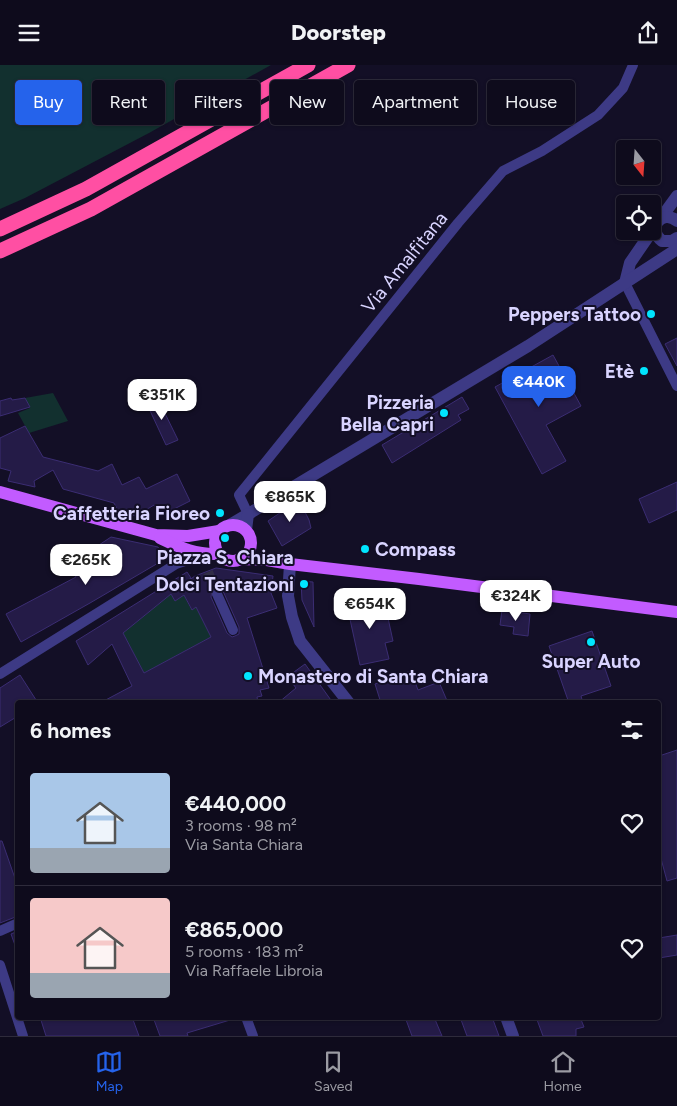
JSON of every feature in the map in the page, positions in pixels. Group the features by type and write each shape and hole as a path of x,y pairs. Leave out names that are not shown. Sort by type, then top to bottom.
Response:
{"highway":[{"path":"0,229 86,189 308,65"},
{"path":"0,251 91,209 348,65"}],"main road":[{"path":"0,492 156,535 182,549 203,555 219,554"},
{"path":"156,535 188,536 236,525 247,533 267,560"},
{"path":"224,528 215,540 215,545 219,554 228,560 267,560 677,612"},
{"path":"239,559 248,552 250,547 247,533"}],"street":[{"name":"Via Amalfitana","path":"248,514 239,495 458,223 503,171 542,151 598,115 623,88 633,65"},
{"path":"661,219 677,196"},
{"path":"661,223 670,217 677,221"},
{"path":"646,240 630,263 624,283 677,386"},
{"path":"661,240 677,240"},
{"path":"224,528 528,346 666,256 677,240"},
{"path":"247,533 248,514"},
{"path":"176,564 188,536"},
{"path":"0,674 176,564 203,555"},
{"path":"290,564 288,596 292,617 300,641 347,700"},
{"path":"217,594 232,630"},
{"path":"0,931 15,924"},
{"path":"0,965 15,1011"},
{"path":"18,1020 23,1036"},
{"path":"247,1020 253,1036"},
{"path":"507,1020 513,1036"}],"green space":[{"path":"0,65 271,65 244,80 175,80 175,119 165,124 165,80 92,80 92,125 163,125 25,198 0,209"},
{"path":"53,393 68,421 29,433 18,413 30,408 25,398"},
{"path":"171,594 175,601 184,595 191,609 196,607 211,637 144,673 123,633"}],"building":[{"path":"677,338 677,366 665,344"},
{"path":"553,355 581,406 546,425 566,461 542,474 495,387"},
{"path":"157,397 178,440 166,445 146,402"},
{"path":"462,397 469,409 458,415 461,420 392,463 382,445"},
{"path":"11,398 12,400 25,398 30,407 0,416 0,401"},
{"path":"25,426 43,457 98,471 112,464 122,485 139,477 146,489 177,474 190,501 160,516 154,505 136,516 118,511 114,503 63,489 53,470 34,481 35,487 8,481 11,471 0,468 0,438"},
{"path":"677,482 677,510 649,523 639,499"},
{"path":"299,500 311,528 282,546 268,521"},
{"path":"111,537 158,547 165,559 21,642 6,614 76,577 75,575 100,560 96,553 101,549 99,545"},
{"path":"216,568 273,576 271,593 277,608 247,618 269,688 260,690 262,696 257,697 258,700 106,700 132,686 112,644 88,665 76,641 187,572 191,578 185,583 195,576","holes":["218,587 223,591 239,627 239,634 232,637 227,633 211,597 212,590","171,594 175,601 184,595 192,610 196,607 211,637 144,673 123,633"]},
{"path":"301,581 313,582 314,627 302,600"},
{"path":"375,595 378,611 386,609 393,641 385,643 389,659 360,665 346,601"},
{"path":"502,610 530,614 528,636 513,634 514,627 500,625"},
{"path":"592,631 611,686 581,696 582,700 568,700 549,646"},
{"path":"305,664 331,700 282,700 296,688 290,680 297,676 294,672"},
{"path":"411,671 418,690 439,682 447,700 380,700 375,684"},
{"path":"20,675 36,700 15,700 15,718 0,727 0,688"},
{"path":"677,750 677,878 667,881 661,858 661,755"},
{"path":"0,841 2,841 15,878 15,917 0,923"},
{"path":"15,932 15,945 11,934"},
{"path":"677,935 677,955 661,958 661,938"},
{"path":"41,1020 133,1020 139,1036 46,1036"},
{"path":"154,1020 230,1020 187,1033 188,1036 160,1036"},
{"path":"406,1020 435,1020 442,1036 412,1036"},
{"path":"461,1020 493,1020 499,1036 467,1036"},
{"path":"537,1020 581,1020 584,1027 576,1029 576,1036 543,1036"}],"tunnel":[{"path":"208,572 217,594"}],"place":[{"name":"Peppers Tattoo","path":"651,314"},
{"name":"Etè","path":"644,371"},
{"name":"Pizzeria Bella Capri","path":"444,413"},
{"name":"Caffetteria Fioreo","path":"220,513"},
{"name":"Piazza S. Chiara","path":"225,538"},
{"name":"Compass","path":"365,549"},
{"name":"Dolci Tentazioni","path":"304,584"},
{"name":"Super Auto","path":"591,642"},
{"name":"Monastero di Santa Chiara","path":"248,676"}]}
